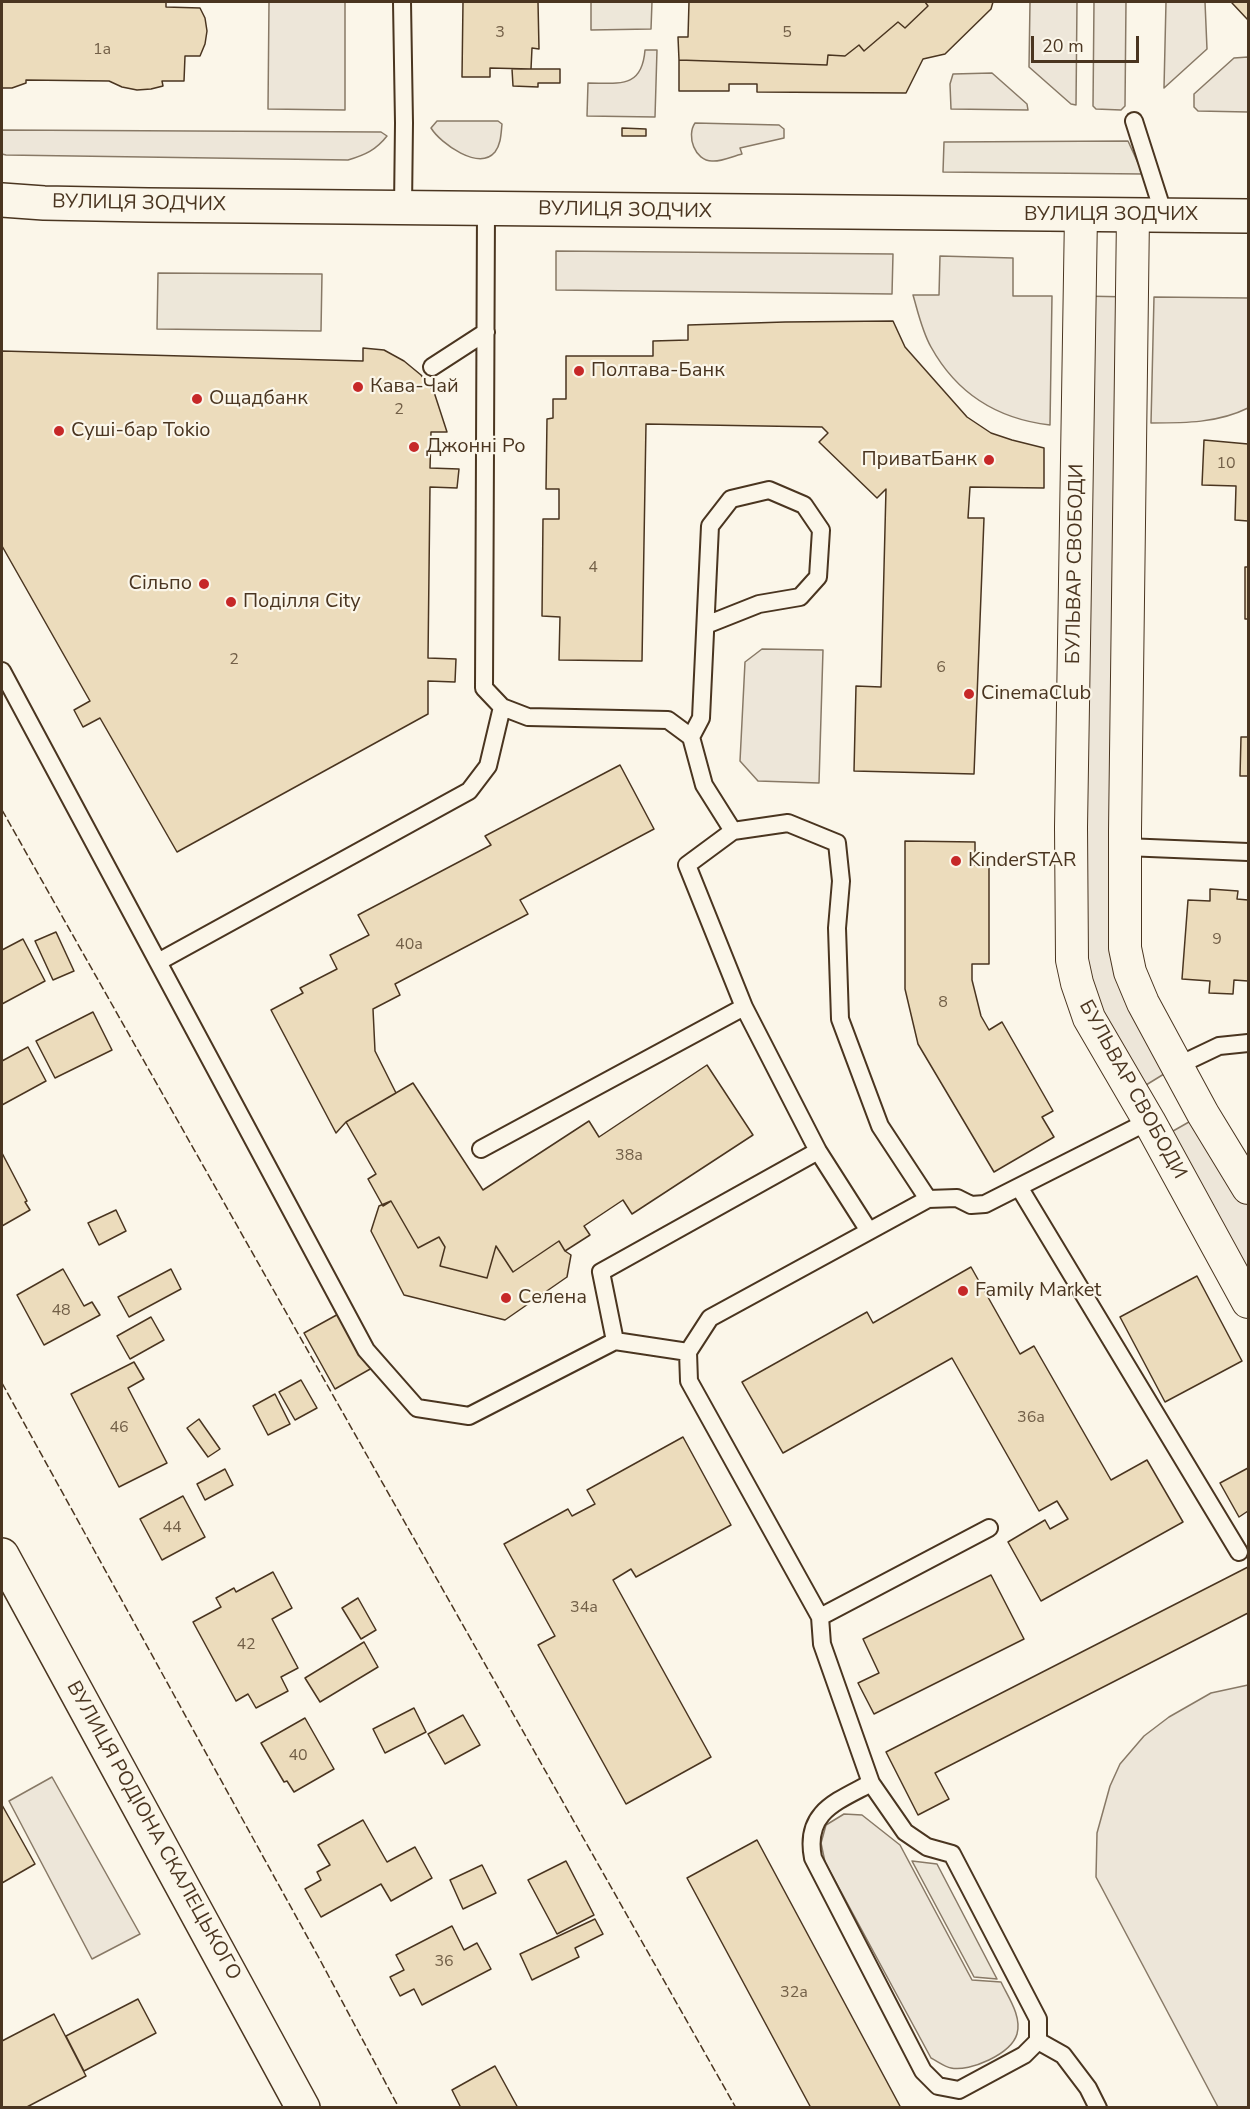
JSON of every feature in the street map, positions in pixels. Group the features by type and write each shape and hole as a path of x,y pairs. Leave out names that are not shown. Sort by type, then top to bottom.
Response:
{"main road":[{"name":"ВУЛИЦЯ ЗОДЧИХ","path":"2,200 136,205 1248,216"},
{"name":"ВУЛИЦЯ РОДІОНА СКАЛЕЦЬКОГО","path":"2,1555 303,2108"}],"street":[{"name":"БУЛЬВАР СВОБОДИ","path":"1081,214 1071,941 1077,983 1086,1010 1248,1302"},
{"path":"1149,215 1125,847 1125,948 1128,965 1140,997 1193,1095 1248,1188"},
{"path":"1149,1121 1193,1095"}],"lane":[{"path":"402,2 403,208"},
{"path":"1134,121 1149,215"},
{"path":"486,209 484,688 502,706 528,717 668,720 691,737 704,785 733,831"},
{"path":"432,367 486,332"},
{"path":"691,737 701,718 710,526 730,499 769,489 804,505 821,530 818,577 800,597 759,604 706,625"},
{"path":"2,671 366,1350 417,1408 469,1416 615,1341 688,1352"},
{"path":"158,962 469,791 488,766 502,706"},
{"path":"868,1231 818,1151 744,1007 687,865 733,831 788,823 837,843 841,881 837,928 840,1019 880,1126 928,1199"},
{"path":"1125,847 1248,852"},
{"path":"481,1149 744,1007"},
{"path":"1177,1066 1219,1046 1248,1043"},
{"path":"871,1783 831,1804 819,1816 810,1842 813,1858 923,2071 938,2086 959,2090 1024,2055 1038,2041 1038,2019 952,1854 927,1847 905,1832 871,1783 822,1644 820,1617 689,1381 688,1352 710,1318 928,1199 957,1198 971,1205 985,1204 1149,1121"},
{"path":"615,1341 601,1272 818,1151"},
{"path":"1019,1187 1239,1552"},
{"path":"820,1617 989,1528"},
{"path":"1038,2041 1064,2055 1088,2088 1098,2108"}],"shaded area":[{"path":"269,2 345,2 345,110 268,109"},
{"path":"591,2 652,2 651,29 591,30"},
{"path":"1030,2 1077,2 1076,105 1071,104 1029,67"},
{"path":"1094,2 1126,2 1125,106 1121,110 1096,109 1093,106"},
{"path":"1166,2 1205,2 1207,49 1164,88"},
{"path":"645,50 657,50 655,117 587,116 588,83 619,83 634,78 643,63"},
{"path":"1248,57 1248,112 1198,111 1194,107 1194,94 1234,58"},
{"path":"992,73 1027,104 1028,110 951,109 950,84 953,74"},
{"path":"437,121 498,121 502,124 498,146 495,152 488,157 480,159 470,157 451,148 436,134 431,128"},
{"path":"695,123 779,125 784,129 784,138 740,148 742,154 723,160 706,160 697,152 692,141 692,128"},
{"path":"2,130 381,132 387,136 370,151 348,160 6,155 2,154"},
{"path":"1128,141 1143,174 943,172 944,142"},
{"path":"556,251 893,254 892,294 556,290"},
{"path":"940,256 1013,258 1013,296 1052,296 1050,425 1013,417 996,410 966,391 941,364 925,335 913,295 939,295"},
{"path":"158,273 322,274 321,331 157,329"},
{"path":"1080,296 1133,297 1125,948 1177,1066 1133,1093 1086,1010"},
{"path":"1154,297 1248,298 1248,408 1213,419 1151,423"},
{"path":"762,649 823,650 819,783 758,781 740,761 745,662"},
{"path":"1203,1114 1248,1188 1248,1302 1159,1139"},
{"path":"1248,1685 1248,2107 1218,2107 1096,1877 1097,1833 1110,1786 1120,1764 1144,1736 1169,1717 1211,1693"},
{"path":"52,1777 140,1934 92,1959 9,1801"},
{"path":"844,1814 862,1815 900,1845 972,1980 1001,1982 1014,2007 1018,2027 1013,2041 998,2055 979,2064 959,2069 931,2058 825,1862 821,1843 826,1825"},
{"path":"912,1861 937,1864 997,1979 974,1977"}],"building":[{"path":"2,2 166,2 166,7 200,8 205,18 207,31 205,44 200,56 185,56 184,81 162,81 163,86 151,89 137,90 109,81 26,80 26,83 12,88 2,88"},
{"path":"463,2 538,2 539,49 532,48 531,69 490,68 490,77 462,77"},
{"path":"689,2 925,2 928,6 905,28 898,22 864,51 859,45 845,56 828,55 827,65 679,60 678,37 688,37"},
{"path":"925,2 993,2 991,9 945,54 923,59 906,93 757,92 757,84 729,84 729,91 679,91 679,60 827,65 828,55 845,56 859,45 864,51 898,22 905,28 928,6"},
{"path":"1248,2 1248,20 1232,3"},
{"path":"512,69 560,69 560,83 538,83 538,87 513,86"},
{"path":"622,128 646,129 646,136 622,136"},
{"path":"893,321 905,347 967,417 991,433 1044,448 1044,488 970,487 968,518 984,518 974,774 854,771 856,686 881,687 886,489 877,498 819,442 828,433 822,427 646,424 642,661 559,660 560,617 542,616 543,519 559,519 559,489 546,489 547,419 553,418 553,399 566,399 566,356 653,356 653,341 688,340 688,325"},
{"name":"Поділля City","path":"363,348 384,350 404,361 421,375 434,392 447,432 431,432 430,468 459,469 457,488 430,487 428,658 456,659 455,682 428,681 428,714 177,852 100,718 83,727 74,710 90,701 2,546 2,351 363,361"},
{"path":"1204,440 1248,444 1248,521 1235,520 1236,486 1202,485"},
{"path":"1245,567 1248,567 1248,619 1245,619"},
{"path":"1241,737 1248,737 1248,776 1240,776"},
{"path":"620,765 654,829 520,900 528,914 395,984 400,995 373,1009 375,1051 396,1093 346,1122 336,1133 271,1010 303,993 300,988 337,969 330,955 369,935 358,915 491,845 485,836"},
{"path":"905,841 975,842 975,865 989,865 989,964 972,964 972,980 981,1016 989,1030 1002,1022 1053,1111 1042,1117 1054,1137 994,1172 918,1044 905,989"},
{"path":"1210,889 1238,891 1237,899 1248,900 1248,981 1234,980 1233,994 1209,993 1210,981 1182,979 1188,900 1210,901"},
{"path":"56,932 74,971 53,980 35,941"},
{"path":"23,939 45,981 2,1004 2,950"},
{"path":"93,1012 112,1050 55,1078 36,1041"},
{"path":"28,1047 46,1081 2,1105 2,1061"},
{"path":"707,1065 753,1135 632,1214 623,1200 584,1226 590,1235 565,1251 559,1241 513,1272 496,1246 487,1278 440,1266 445,1247 439,1237 418,1248 391,1201 383,1206 368,1179 376,1174 346,1122 413,1083 483,1190 589,1121 599,1137"},
{"path":"2,1153 30,1210 2,1226"},
{"path":"391,1201 418,1248 439,1237 445,1247 440,1266 487,1278 496,1246 513,1272 559,1241 565,1251 571,1255 567,1277 505,1320 404,1295 371,1231 379,1206"},
{"path":"116,1210 126,1231 99,1245 88,1223"},
{"path":"971,1267 1020,1354 1034,1346 1111,1480 1147,1460 1183,1522 1041,1601 1008,1542 1045,1520 1050,1529 1068,1519 1057,1501 1039,1511 952,1358 783,1453 742,1382 867,1312 873,1323"},
{"path":"63,1269 84,1306 92,1302 100,1315 44,1345 17,1295"},
{"path":"171,1269 181,1289 129,1317 118,1297"},
{"path":"1197,1276 1242,1361 1165,1402 1120,1317"},
{"path":"342,1312 372,1368 335,1389 304,1333"},
{"path":"151,1317 164,1340 130,1359 117,1336"},
{"path":"134,1362 144,1379 128,1388 167,1463 119,1487 71,1394"},
{"path":"301,1380 317,1408 295,1420 279,1392"},
{"path":"275,1394 290,1424 268,1435 253,1406"},
{"path":"199,1419 220,1449 208,1457 187,1428"},
{"path":"683,1437 731,1525 636,1577 631,1569 613,1580 711,1757 626,1804 538,1645 555,1636 504,1544 568,1509 572,1516 595,1504 587,1490"},
{"path":"1248,1468 1248,1511 1239,1517 1220,1483"},
{"path":"225,1469 233,1485 205,1500 197,1484"},
{"path":"183,1496 205,1537 162,1560 140,1519"},
{"path":"1248,1567 1248,1613 935,1773 949,1799 918,1815 886,1752"},
{"path":"273,1572 292,1608 272,1619 298,1668 281,1677 288,1691 256,1708 248,1694 236,1701 193,1622 221,1607 216,1598 234,1588 236,1592"},
{"path":"991,1575 1024,1639 874,1714 858,1683 879,1673 863,1639"},
{"path":"358,1598 376,1630 361,1639 342,1608"},
{"path":"364,1642 378,1667 320,1702 305,1678"},
{"path":"414,1708 426,1732 385,1753 373,1729"},
{"path":"463,1715 480,1745 445,1764 428,1734"},
{"path":"305,1718 334,1769 294,1792 287,1781 284,1782 261,1743"},
{"path":"2,1805 35,1864 2,1883"},
{"path":"363,1820 387,1862 415,1847 432,1878 391,1901 381,1884 321,1917 305,1889 321,1880 317,1872 330,1865 318,1845"},
{"path":"757,1840 901,2108 811,2108 687,1878"},
{"path":"566,1861 594,1915 557,1934 528,1880"},
{"path":"482,1865 496,1893 463,1909 450,1880"},
{"path":"595,1919 603,1934 575,1948 579,1957 532,1980 520,1954"},
{"path":"452,1926 464,1950 477,1943 491,1969 422,2005 414,1989 400,1996 390,1977 404,1970 396,1955"},
{"path":"138,1999 156,2033 84,2071 66,2036"},
{"path":"54,2014 86,2076 25,2108 2,2108 2,2041"},
{"path":"495,2066 518,2108 461,2108 452,2090"}],"fence":[{"path":"2,810 736,2108"},
{"path":"2,1383 319,1958 399,2108"}],"place":[{"name":"Полтава-Банк","path":"579,371"},
{"name":"Кава-Чай","path":"358,387"},
{"name":"Ощадбанк","path":"197,399"},
{"name":"Суші-бар Tokio","path":"59,431"},
{"name":"Джонні Ро","path":"414,447"},
{"name":"ПриватБанк","path":"989,460"},
{"name":"Сільпо","path":"204,584"},
{"name":"Поділля City","path":"231,602"},
{"name":"CinemaClub","path":"969,694"},
{"name":"KinderSTAR","path":"956,861"},
{"name":"Family Market","path":"963,1291"},
{"name":"Селена","path":"506,1298"}]}
